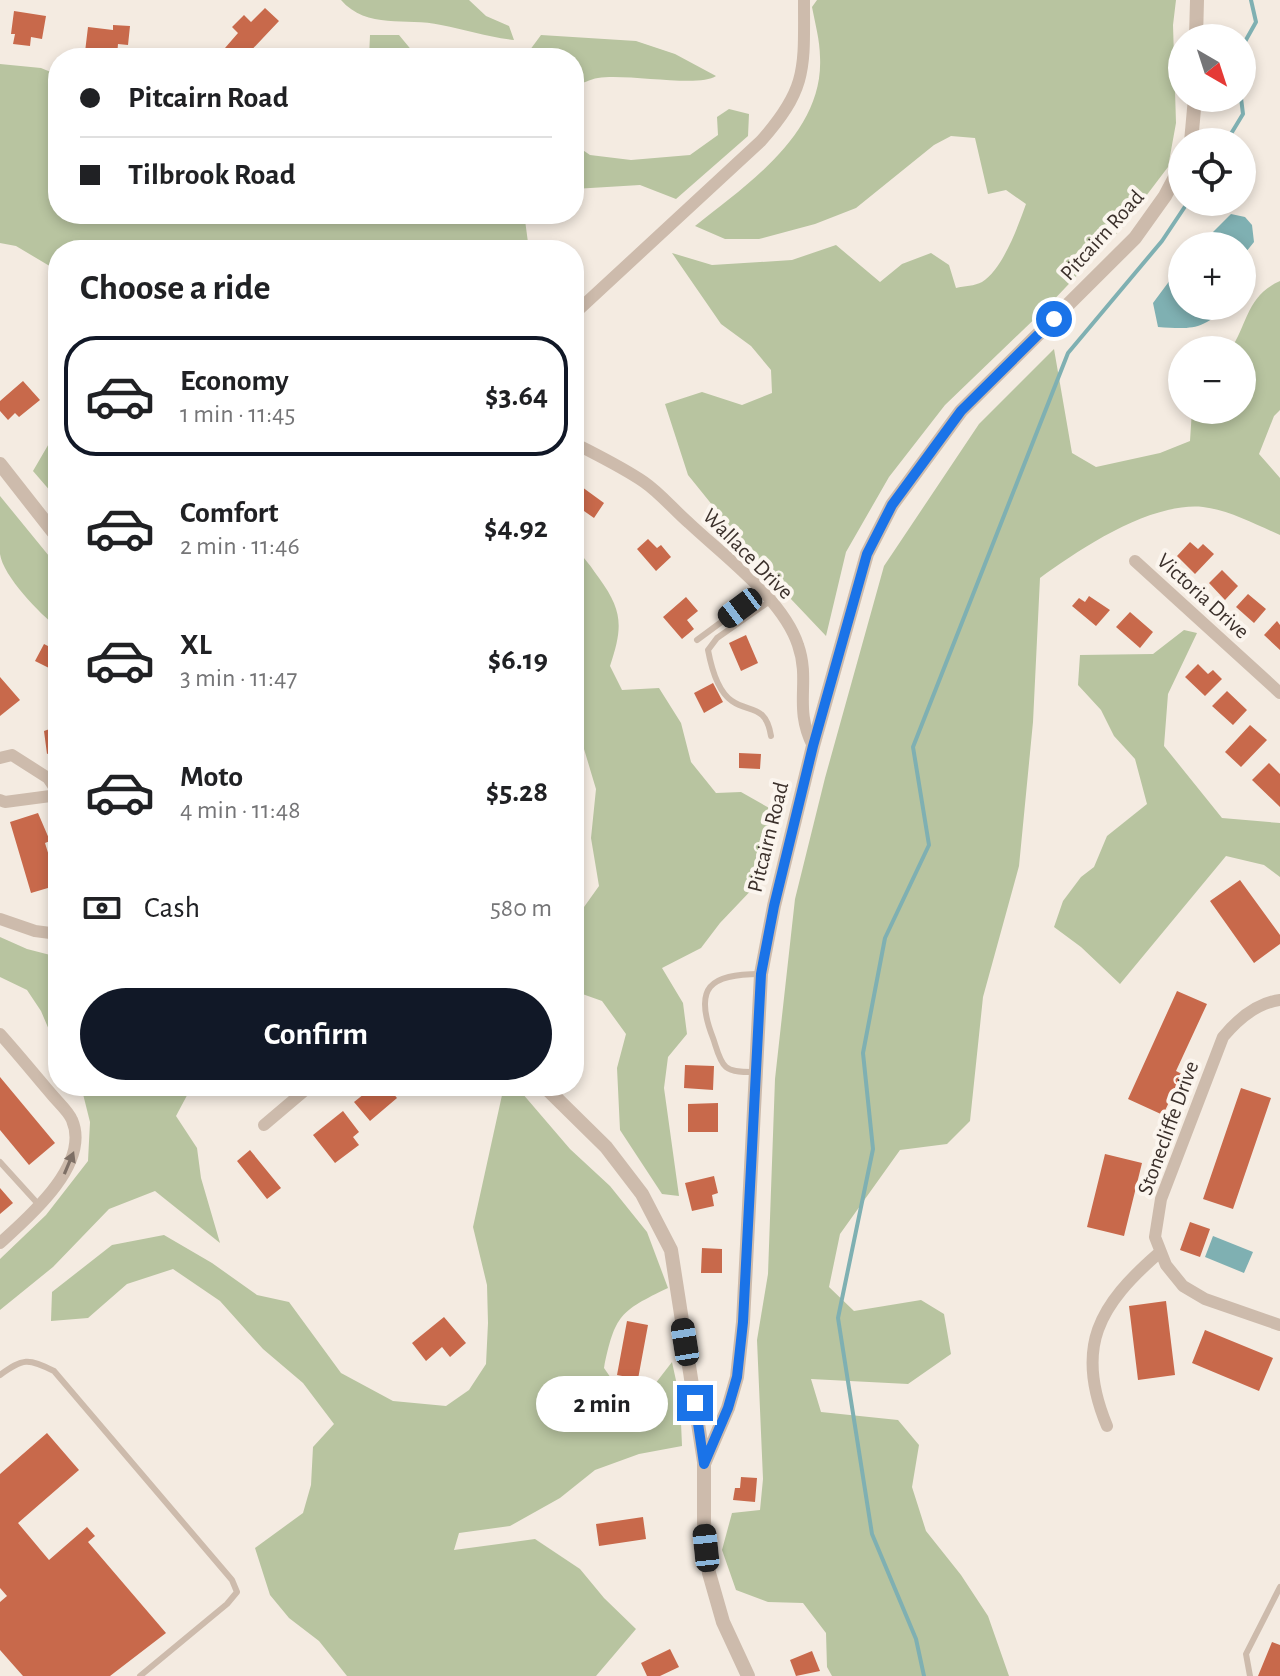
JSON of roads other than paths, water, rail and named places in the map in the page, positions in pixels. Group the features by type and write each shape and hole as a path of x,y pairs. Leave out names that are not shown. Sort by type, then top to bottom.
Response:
{"street":[{"path":"584,305 761,141 785,113 797,91 802,66 804,0"},
{"path":"1196,24 1197,0"},
{"name":"Pitcairn Road","path":"748,1676 723,1622 709,1573 704,1522 704,1464 728,1408 737,1377 761,974 774,906 813,746 867,554 892,505 961,411 1135,238 1168,190"},
{"name":"Wallace Drive","path":"584,449 645,483 766,596 784,617 798,645 803,672 800,702 803,727 813,746"},
{"path":"0,464 48,525"},
{"name":"Victoria Drive","path":"1135,561 1280,693"},
{"path":"0,758 12,755 48,778"},
{"path":"0,800 5,802 48,796"},
{"path":"0,919 48,933"},
{"name":"Stonecliffe Drive","path":"1159,1253 1155,1237 1161,1199 1223,1037 1238,1019 1253,1009 1280,1000"},
{"path":"0,1034 48,1091"},
{"path":"0,1243 64,1176 74,1154 76,1139 72,1119 53,1096"},
{"path":"264,1125 298,1096"},
{"path":"554,1096 606,1147 642,1194 671,1250 704,1464"},
{"path":"1107,1426 1093,1383 1095,1339 1115,1296 1159,1253 1174,1277 1190,1290 1280,1325"}],"lane":[{"path":"697,640 766,596"},
{"path":"766,596 717,638 708,650 711,666 725,695 735,703 747,705 758,712 769,723 771,736"},
{"path":"757,1072 732,1070 724,1065 706,1021 704,1002 705,993 714,983 731,974 761,974"},
{"path":"0,1162 39,1205"},
{"path":"0,1375 17,1362 34,1361 54,1371 232,1580 237,1592 227,1604 140,1676"},
{"path":"1250,1676 1246,1654 1280,1587"}],"water":[{"path":"1229,216 1240,216 1252,225 1253,232 1213,232"},
{"path":"1168,283 1168,320 1210,320 1195,327 1158,327 1153,303"},
{"path":"1213,1236 1253,1252 1244,1273 1205,1257"}],"waterway":[{"path":"1251,0 1255,24"},
{"path":"1234,128 1243,112"},
{"path":"924,1676 916,1639 872,1534 838,1318 873,1149 863,1053 885,938 929,845 913,747 1068,353 1162,241 1179,216"}]}
